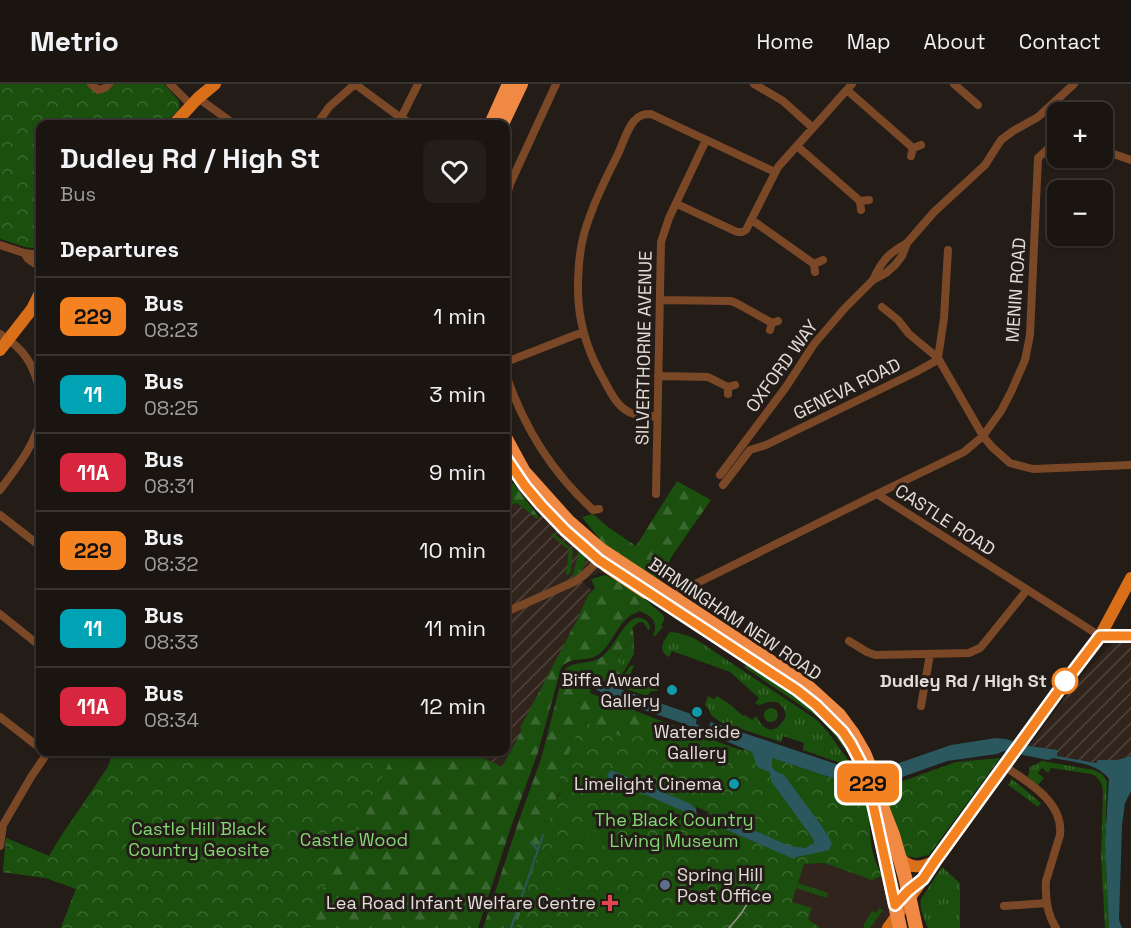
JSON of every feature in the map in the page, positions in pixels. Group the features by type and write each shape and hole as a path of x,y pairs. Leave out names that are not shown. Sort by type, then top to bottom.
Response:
{"highway":[{"path":"493,120 510,84"},
{"path":"504,120 521,84"},
{"name":"BIRMINGHAM NEW ROAD","path":"510,446 524,472 601,556 675,599 806,685 839,715 864,753 867,770 893,835 899,857 905,903"},
{"name":"BIRMINGHAM NEW ROAD","path":"510,464 525,486 565,530 816,705 843,732 867,770"},
{"name":"BIRMINGHAM NEW ROAD","path":"873,786 905,903 916,928"},
{"path":"884,812 909,928"}],"main road":[{"path":"178,120 214,84"},
{"path":"0,350 4,337 36,305"},
{"path":"888,928 1020,743 1100,636 1131,578"},
{"path":"1100,636 1131,636"},
{"path":"899,857 905,863 914,866 924,867 935,861"},
{"path":"878,928 905,903"}],"street":[{"path":"91,84 98,90 109,84"},
{"path":"170,84 194,102 227,120"},
{"path":"319,120 329,107 355,84 405,120"},
{"path":"401,118 418,84"},
{"path":"510,184 556,84"},
{"path":"754,84 783,101 813,128"},
{"path":"954,84 975,99"},
{"name":"OXFORD WAY","path":"720,475 786,387 814,344 845,308 873,280 895,265 902,256 907,243 934,212 985,165 1001,140 1038,117 1074,84"},
{"path":"677,204 737,232 746,230 775,172 849,87 915,150"},
{"path":"657,417 633,413 617,403 594,362 583,332 578,292 578,268 589,218 634,121 645,114 651,114 775,172"},
{"name":"SILVERTHORNE AVENUE","path":"656,495 661,242 706,140"},
{"path":"797,146 865,200 861,210"},
{"name":"MENIN ROAD","path":"877,494 964,452 983,436 1002,411 1028,349 1038,158 1047,150"},
{"path":"1113,154 1131,160"},
{"path":"752,220 815,268 822,260"},
{"path":"0,245 36,254"},
{"path":"939,358 948,250"},
{"path":"24,253 36,264"},
{"path":"660,300 731,301 774,325"},
{"path":"882,307 898,320 909,334 939,358 983,436 1010,463 1033,469 1131,465"},
{"path":"510,360 583,332"},
{"path":"4,337 28,358 36,373"},
{"name":"GENEVA ROAD","path":"723,484 750,450 766,445 916,372 939,358"},
{"path":"658,376 708,378 730,389"},
{"path":"510,386 528,427 554,469 593,510 599,509"},
{"path":"0,490 27,453 36,433"},
{"name":"CASTLE ROAD","path":"675,599 683,590 877,494 1100,636"},
{"path":"0,515 36,543"},
{"path":"510,610 576,581 601,556"},
{"path":"849,641 875,655 969,653 980,648 1027,590"},
{"path":"0,614 36,643"},
{"path":"921,706 930,654"},
{"path":"0,717 36,744"},
{"path":"0,846 3,825 42,756"},
{"path":"1007,762 1045,797 1059,819 1060,835 1046,881 1047,903 1056,928"},
{"path":"1004,906 1047,903"}],"shaded area":[{"path":"517,503 537,519 550,508 615,566 582,581 592,591 510,754 510,506"},
{"path":"1131,642 1131,756 1117,760 1098,760 1097,763 1056,756 1057,751 1029,746 1083,675 1113,643"},
{"path":"479,756 509,756 502,768"},
{"path":"824,863 872,880 896,872 903,901 883,928 820,928 807,919 792,902 804,864"}],"green space":[{"path":"0,84 88,84 95,91 107,84 164,84 179,101 180,107 167,120 36,120 36,248 0,239"},
{"path":"677,481 711,500 672,556 658,583 601,541 582,517 593,514 636,546"},
{"path":"513,483 539,517 537,519 517,503 510,506 510,484"},
{"path":"553,533 573,550 571,572 568,575 566,574 569,550 551,535"},
{"path":"579,550 585,557 585,564 574,578 573,575"},
{"name":"Castle Hill Black Country Geosite","path":"605,575 619,581 643,597 637,610 639,612 626,619 596,656 568,662 561,668 538,752 478,928 61,928 76,889 46,878 3,872 6,838 49,856 108,767 112,756 479,756 502,767 510,756 522,730 520,728 588,595 595,588 591,579"},
{"path":"643,597 664,616 661,625 663,627 655,636 653,636 655,626 652,619 637,610"},
{"path":"635,618 646,621 649,631 643,622 639,622 632,628 634,636 614,660 626,668 622,674 625,678 622,683 591,680 587,683 587,687 591,690 590,693 659,720 658,724 645,736 564,789 557,796 516,928 483,928 541,759 564,670 572,665 600,658 610,649 625,626"},
{"path":"670,632 694,638 817,720 856,771 852,771 846,765 803,750 804,743 783,736 781,742 720,722 711,715 705,705 708,696 714,699 717,696 752,720 756,716 763,726 771,730 778,726 786,716 782,706 777,702 759,705 755,703 759,698 730,672 672,651 669,657 665,655 662,646"},
{"path":"634,636 634,654 626,668 614,660"},
{"path":"748,663 804,701 828,723 849,751 847,752 818,717 744,667"},
{"path":"632,665 634,666 630,675 647,684 648,679 651,680 652,677 661,682 657,691 651,691 647,696 607,683 640,688 640,684 624,675"},
{"path":"771,708 776,710 778,715 776,720 771,722 766,720 764,715 766,710"},
{"name":"The Black Country Living Museum","path":"659,720 743,751 745,749 848,782 849,785 862,789 869,818 872,849 882,876 872,880 824,863 804,864 792,902 812,908 808,919 820,928 516,928 555,800 564,789 559,777 582,721 623,737 645,736 651,721 657,724"},
{"name":"Castle Hill Black Country Geosite","path":"112,756 392,756 372,800 322,891 310,928 61,928 76,889 46,878 3,872 6,838 49,856 108,767"},
{"path":"1000,758 929,855 916,858 902,855 883,800 886,787 956,762"},
{"path":"1042,761 1094,770 1102,774 1107,781 1105,842 1109,928 1105,928 1101,857 1103,791 1101,783 1091,774 1051,768 1048,773 1042,768 1038,773 1044,778 1038,785 1028,777 1030,767"},
{"path":"1012,779 1041,803 1038,807 1008,785"},
{"path":"582,818 586,819 585,826 621,847 615,854 581,831"},
{"path":"942,867 960,883 960,928 928,928 922,914 921,899"},
{"path":"547,878 560,884 593,891 592,893 559,888 547,882"},
{"path":"798,883 828,893 827,898 796,888"},
{"path":"880,908 883,910 870,928 864,928 872,911 876,913"},
{"path":"606,916 624,923 622,928 601,928"}],"water":[{"path":"590,683 617,688 697,716 696,724 705,728 708,728 711,722 852,771 879,770 951,745 996,738 1057,750 1057,756 1096,763 1098,760 1117,760 1131,756 1131,791 1125,803 1122,825 1119,920 1122,928 1109,928 1105,842 1109,779 1092,766 1004,751 947,761 891,781 854,778 848,782 772,758 772,767 784,775 832,843 829,850 794,859 609,779 607,775 611,770 691,804 702,812 716,814 790,846 805,848 814,843 771,781 769,772 758,767 752,752 682,723 617,701 590,686"}],"pier":[{"path":"696,807 708,812 710,824 697,818"}],"waterway":[{"path":"511,928 543,835"},
{"path":"531,842 537,849"}],"tram line":[{"path":"729,928 741,914 760,882"}],"bus line":[{"name":"229","path":"510,464 541,505 599,560 797,690 843,732 860,761 869,786 895,905 926,876 1100,636 1131,636"}],"place":[{"name":"Dudley Rd / High St","path":"1065,681"},
{"name":"Biffa Award Gallery","path":"672,690"},
{"name":"Waterside Gallery","path":"697,712"},
{"name":"Limelight Cinema","path":"734,784"},
{"name":"Spring Hill Post Office","path":"665,885"},
{"name":"Lea Road Infant Welfare Centre","path":"610,903"}],"park label":[{"name":"Castle Wood","path":"354,840"}]}
